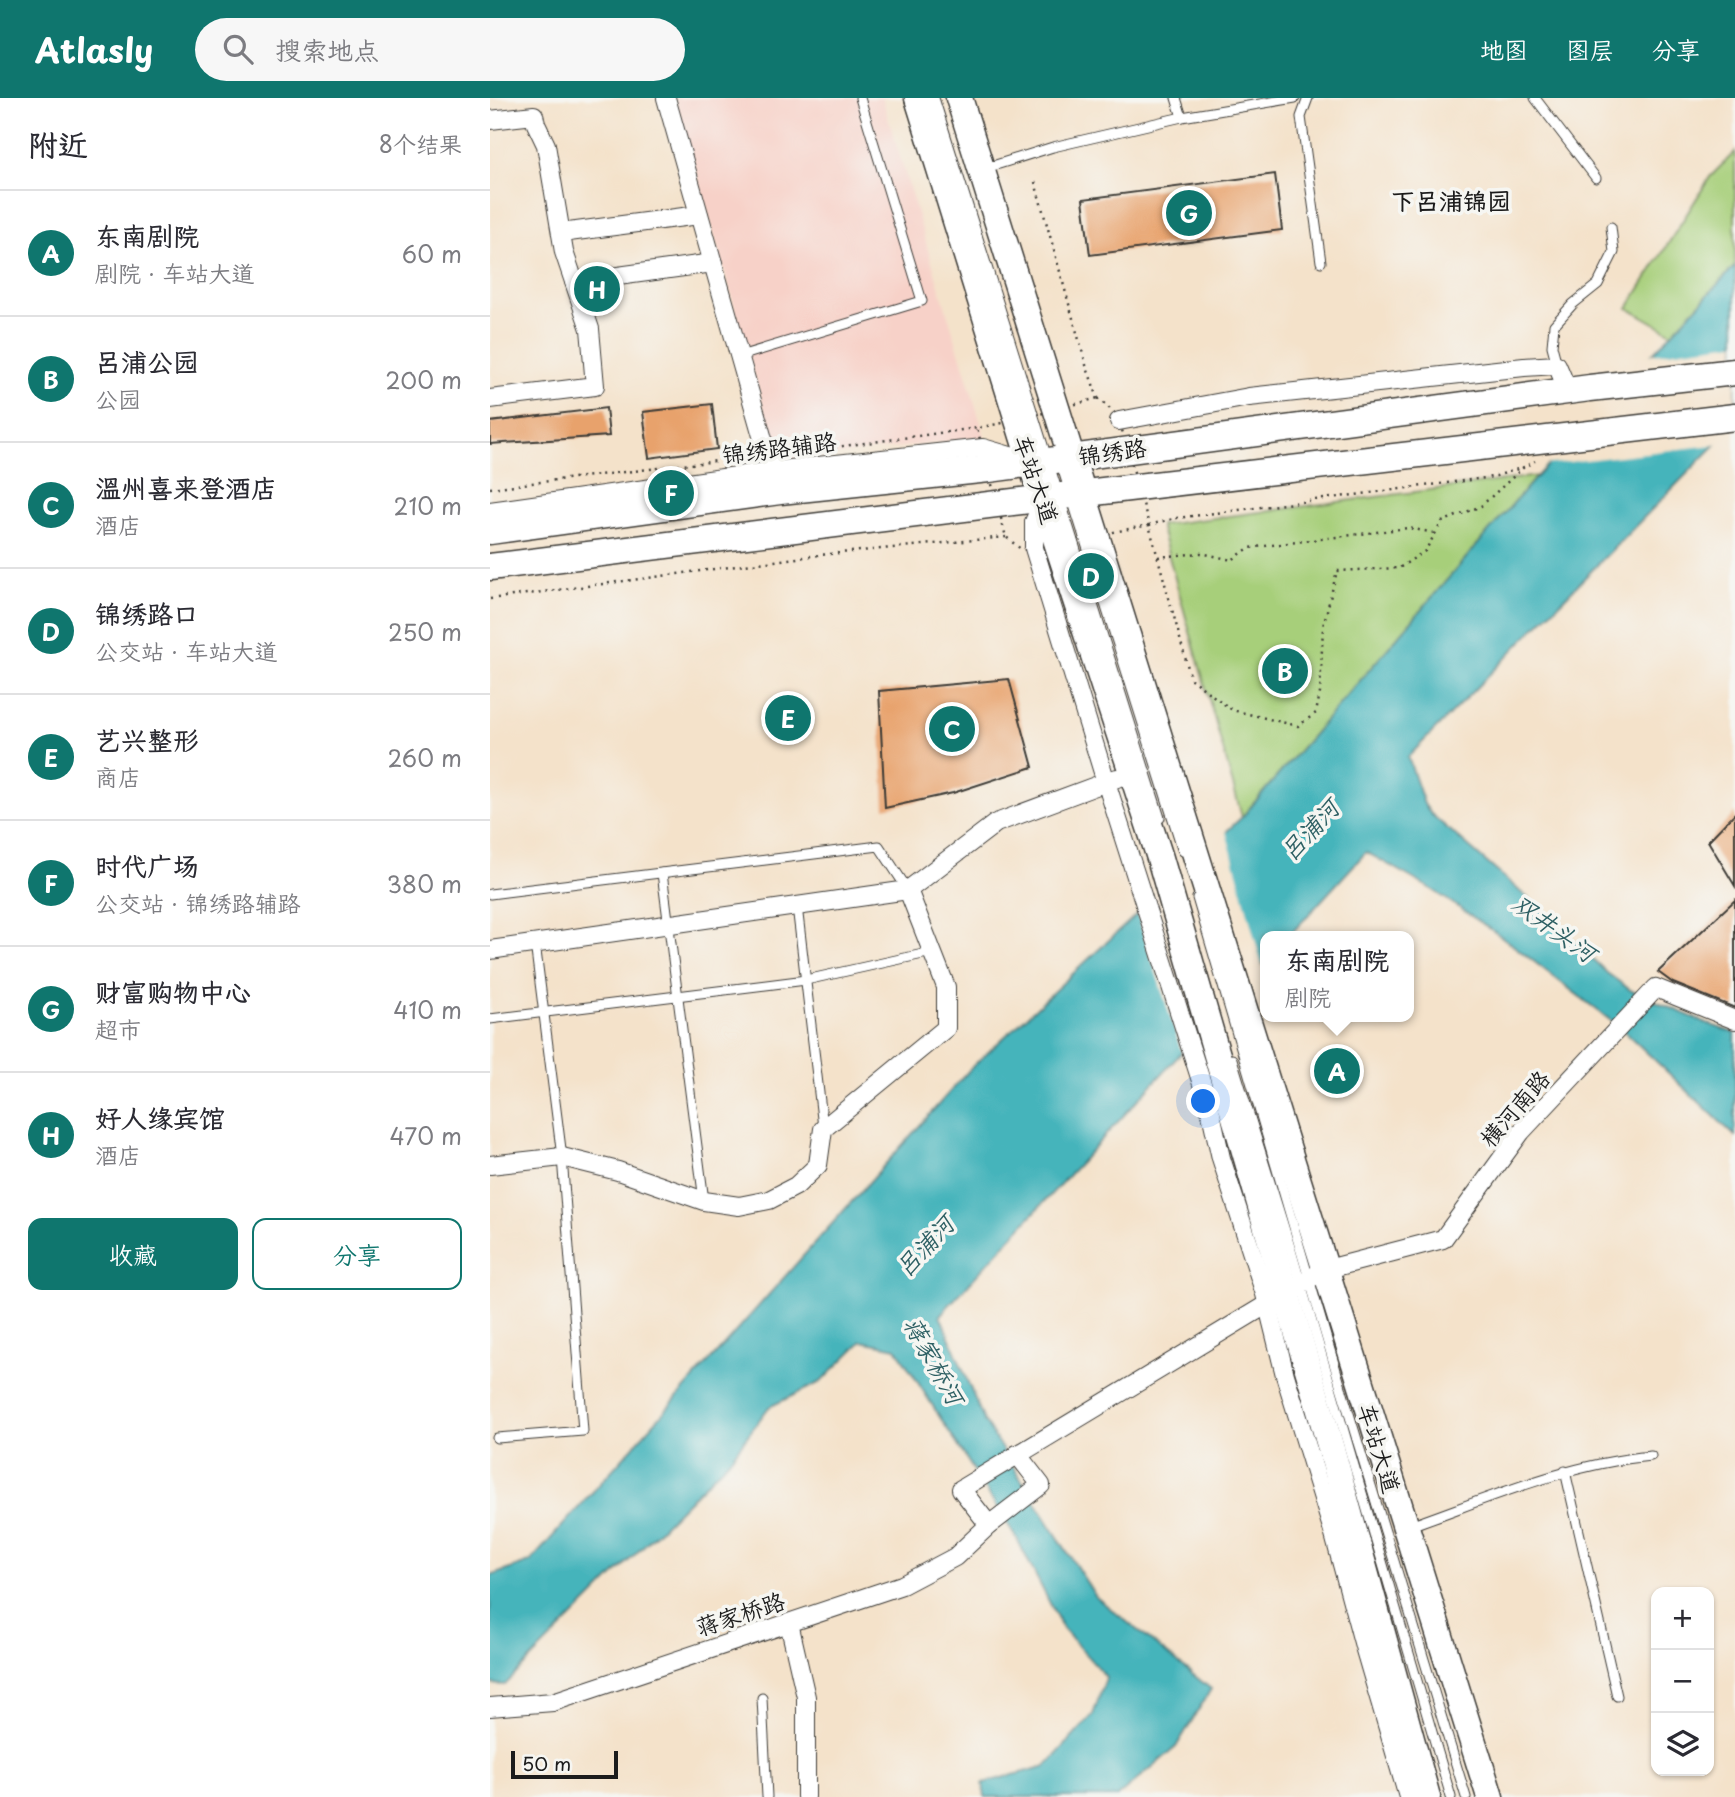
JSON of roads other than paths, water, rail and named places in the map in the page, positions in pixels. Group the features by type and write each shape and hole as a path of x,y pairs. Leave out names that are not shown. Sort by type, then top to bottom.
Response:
{"main road":[{"name":"车站大道","path":"918,98 1054,457 1174,825 1271,1098 1298,1287 1334,1459 1427,1797"},
{"name":"车站大道","path":"959,98 982,169 1132,772 1173,859 1221,1109 1405,1528 1490,1797"},
{"name":"锦绣路","path":"490,531 766,493 1735,372"},
{"name":"锦绣路","path":"490,567 1735,417"}],"street":[{"path":"666,98 772,471"},
{"path":"490,120 534,115 546,145 564,251 590,329 595,386 490,399"},
{"path":"561,233 699,215"},
{"path":"574,282 713,263"},
{"path":"1119,421 1250,397 1557,365 1579,390"},
{"name":"锦绣路辅路","path":"490,511 772,471 983,448 1054,457"},
{"path":"1065,496 1034,522 1033,541 1133,869 1221,1109"},
{"path":"490,950 908,890 996,823 1132,772"},
{"path":"490,1165 562,1157 618,1171 704,1201 739,1206 769,1200 796,1186 818,1165 823,1129 947,1028 946,987 908,890"},
{"name":"横河南路","path":"989,1525 961,1489 1298,1287 1443,1239 1521,1132 1656,988 1735,1020"},
{"path":"1298,1287 1286,1375 1408,1797"},
{"name":"蒋家桥路","path":"490,1707 552,1702 902,1585 955,1557 989,1525 1041,1485 1017,1454"},
{"path":"789,1623 806,1697 806,1797"}],"lane":[{"path":"740,356 922,301 860,98"},
{"path":"934,98 1054,457"},
{"path":"1176,98 1182,117"},
{"path":"982,169 1053,147 1182,117 1295,98"},
{"path":"1308,98 1301,117 1321,262"},
{"path":"1535,98 1596,178"},
{"path":"1557,365 1552,346 1554,325 1573,304 1598,284 1614,251 1611,227"},
{"path":"1065,496 1173,859"},
{"path":"490,894 879,846 908,890"},
{"path":"662,873 704,1201"},
{"path":"1194,885 1224,989 1298,1287 1466,1797"},
{"path":"797,906 823,1129"},
{"path":"497,1438 583,1431 562,1157 535,943"},
{"path":"490,1020 806,980 932,952"},
{"path":"1227,1044 1451,1797"},
{"path":"1405,1528 1565,1471 1614,1460 1651,1456"},
{"path":"1565,1471 1617,1696"},
{"path":"762,1698 767,1797"}],"water":[{"path":"1735,266 1735,425 1408,757 1424,804 1431,814 1545,913 1607,973 1632,991 1735,1033 1735,1136 1623,1030 1502,937 1433,890 1366,852 1294,931 1260,931 1260,967 940,1315 984,1421 1096,1597 1211,1689 1176,1747 1117,1797 985,1797 983,1783 1046,1766 1093,1715 1106,1677 1063,1629 1016,1537 896,1348 862,1341 821,1382 769,1407 730,1459 505,1685 490,1684 490,1576 530,1562 972,1067 1242,817 1537,476"}],"place":[{"name":"财富购物中心","path":"1189,213"},
{"name":"好人缘宾馆","path":"597,289"},
{"name":"时代广场","path":"671,493"},
{"name":"锦绣路口","path":"1091,576"},
{"name":"吕浦公园","path":"1285,671"},
{"name":"艺兴整形","path":"788,718"},
{"name":"温州喜来登酒店","path":"952,729"},
{"name":"东南剧院","path":"1337,1071"}],"district":[{"name":"下吕浦锦园","path":"1451,200"}],"water label":[{"name":"吕浦河","path":"1309,829"},
{"name":"双井头河","path":"1555,927"},
{"name":"吕浦河","path":"924,1245"},
{"name":"蒋家桥河","path":"935,1360"}]}
